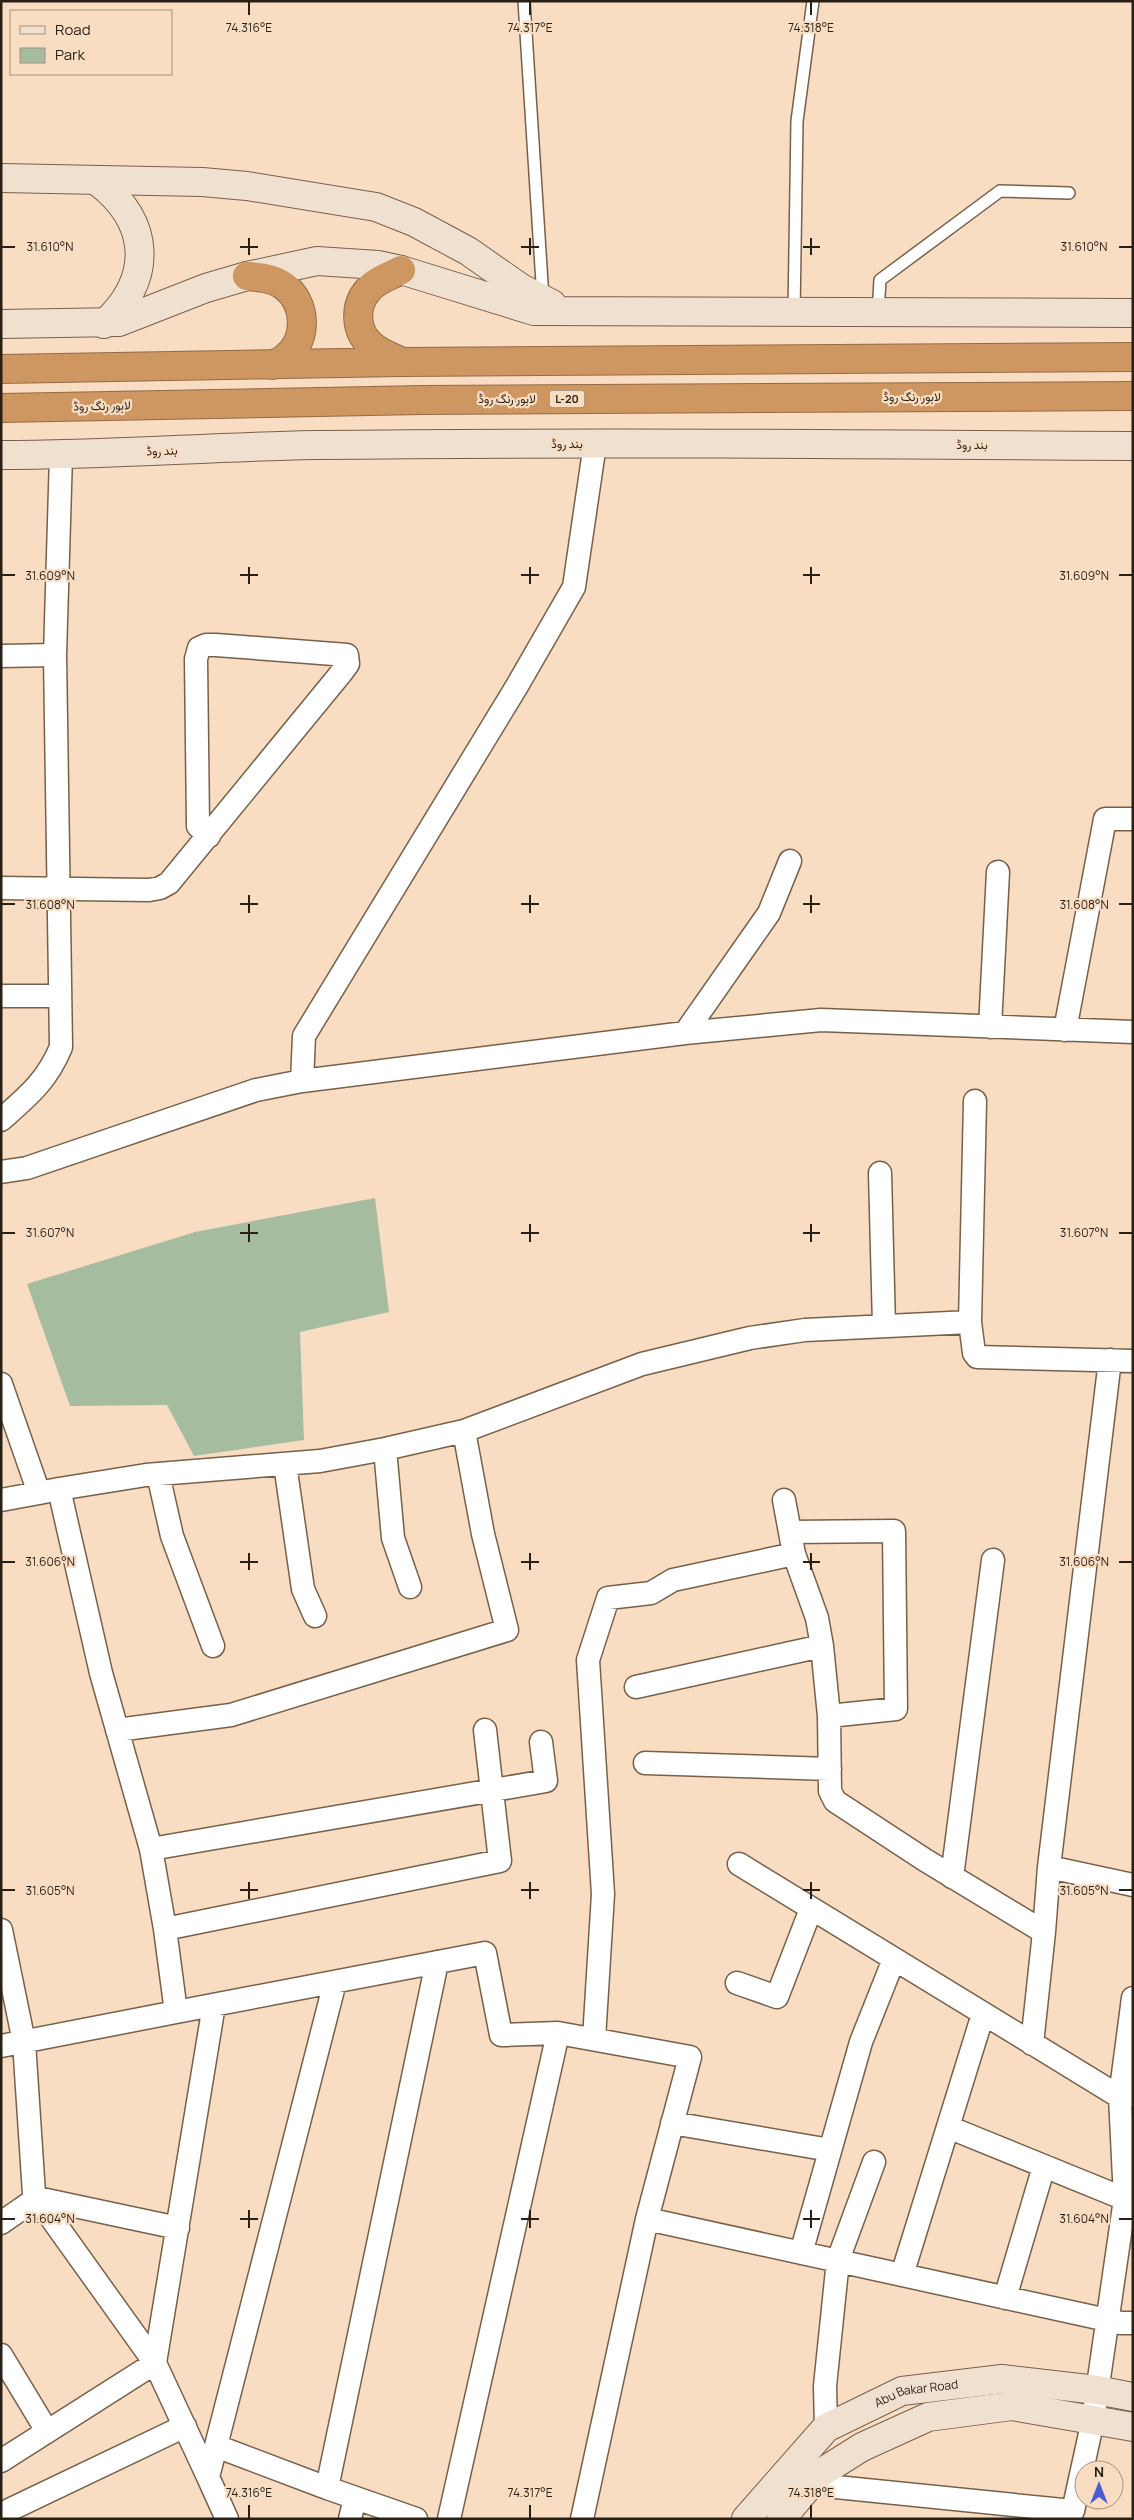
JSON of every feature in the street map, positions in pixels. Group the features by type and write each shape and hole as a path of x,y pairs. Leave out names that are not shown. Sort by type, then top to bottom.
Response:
{"highway":[{"path":"401,270 368,289 361,300 358,314 359,326 364,337 372,346 402,362"},
{"path":"246,276 269,278 284,286 295,297 302,312 302,329 297,344 286,357 272,365"},
{"path":"1,368 402,362 1133,357"},
{"name":"لاہور رنگ روڈ","path":"1,408 422,400 1133,396"}],"main road":[{"path":"1,178 202,182 238,185 376,207 414,222 468,251 521,288 571,313"},
{"path":"97,181 114,194 128,210 136,230 140,251 138,272 132,291 120,309 104,324"},
{"path":"1,324 104,324 137,317 206,288 246,276 317,261 378,265 401,270 534,311 571,313 1133,313"},
{"name":"بند روڈ","path":"1,455 61,455 311,445 1133,446"},
{"name":"Abu Bakar Road","path":"746,2519 826,2428 902,2391 1002,2380 1097,2390 1133,2397"},
{"name":"Abu Bakar Road","path":"781,2519 819,2474 862,2447 928,2417 1012,2406 1133,2427"}],"street":[{"path":"302,1081 304,1036 517,686 574,587 594,444"},
{"path":"1,1120 36,1089 52,1068 61,1047 56,655 61,455"},
{"path":"1,888 160,888 169,883 209,836 342,672 348,664 347,655 216,645 206,645 199,648 196,659 198,826 209,836"},
{"path":"1,656 56,655"},
{"path":"1065,1030 1105,819 1133,819"},
{"path":"684,1033 769,913 790,861"},
{"path":"990,1027 998,872"},
{"path":"1,996 60,996"},
{"path":"1,1172 27,1168 256,1090 302,1081 684,1033 821,1020 1133,1032"},
{"path":"975,1101 970,1322 974,1353 977,1357 1133,1361"},
{"path":"880,1173 884,1326"},
{"path":"1,1500 158,1474 320,1461 385,1450 464,1431 642,1364 750,1338 805,1330 970,1322"},
{"path":"1032,2044 1050,1867 1110,1360"},
{"path":"4,1396 49,1491 151,1849 165,1929 176,2012"},
{"path":"116,1730 231,1715 507,1630 483,1534 464,1431"},
{"path":"385,1450 392,1538 410,1587"},
{"path":"285,1464 302,1588 315,1616"},
{"path":"158,1474 172,1536 213,1646"},
{"path":"784,1500 792,1543 817,1618 822,1646 830,1716 830,1791 835,1801 952,1877 1044,1932"},
{"path":"594,2039 603,1894 588,1660 608,1598 651,1594 673,1580 792,1543 894,1531 896,1708 830,1716"},
{"path":"952,1877 993,1560"},
{"path":"636,1687 822,1646"},
{"path":"165,1929 500,1861 485,1730"},
{"path":"151,1849 546,1781 541,1742"},
{"path":"645,1763 830,1769"},
{"path":"739,1864 1032,2044 1126,2097"},
{"path":"1050,1867 1133,1885"},
{"path":"738,1983 777,1997 812,1909"},
{"path":"1,1930 24,2042 34,2194 155,2363 227,2519"},
{"path":"1,2046 485,1953 501,2035 558,2033 690,2057 647,2219 582,2519"},
{"path":"801,2253 861,2042 894,1959"},
{"path":"327,2488 437,1962"},
{"path":"208,2477 335,1982"},
{"path":"819,2474 836,2487 1072,2515 1093,2420 1106,2320 1129,2199 1126,2097 1133,1998"},
{"path":"1,2461 155,2363 214,2005"},
{"path":"902,2275 983,2014"},
{"path":"449,2519 558,2033"},
{"path":"672,2123 830,2150"},
{"path":"948,2127 1129,2199"},
{"path":"826,2428 825,2386 838,2260 874,2162"},
{"path":"1005,2298 1044,2166"},
{"path":"1,2223 37,2198 178,2228"},
{"path":"647,2219 1106,2320 1133,2323"},
{"path":"1,2355 47,2431"},
{"path":"1,2514 185,2426"},
{"path":"216,2446 327,2488 353,2508 416,2519"}],"lane":[{"path":"524,1 544,301"},
{"path":"794,313 796,121 812,1"},
{"path":"878,313 880,280 1000,192 1069,193"}],"green space":[{"path":"375,1198 389,1312 300,1332 304,1440 194,1456 167,1405 70,1406 27,1284 195,1232"}]}
